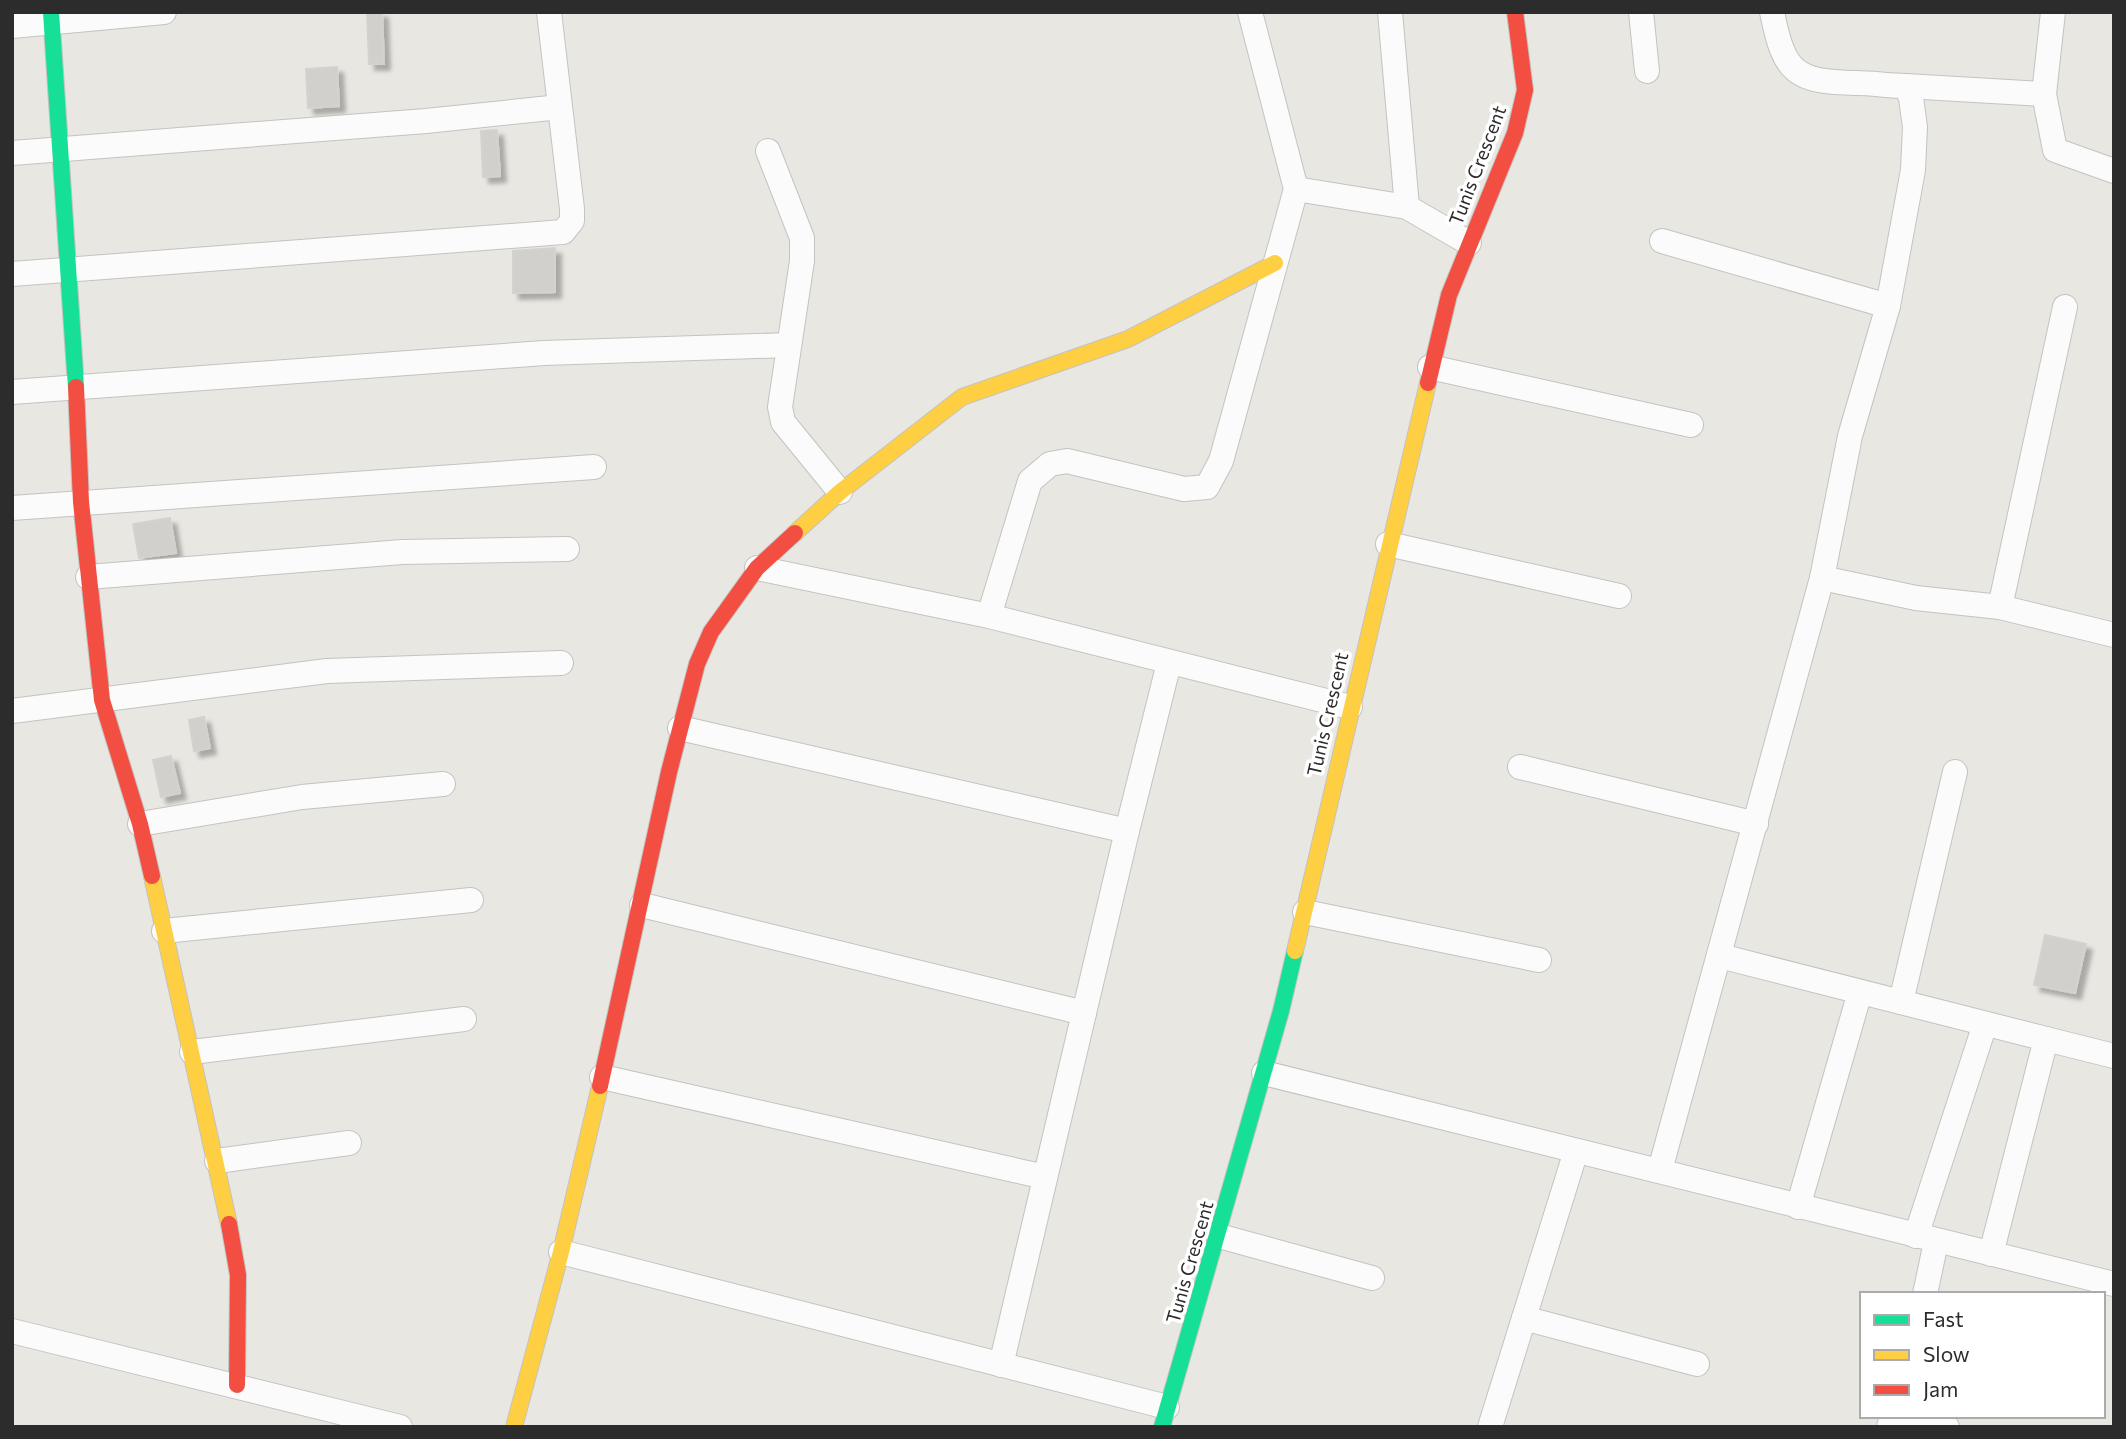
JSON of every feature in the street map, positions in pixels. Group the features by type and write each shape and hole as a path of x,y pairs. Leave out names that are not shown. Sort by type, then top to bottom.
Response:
{"street":[{"path":"12,26 51,17 164,12"},
{"path":"12,274 564,232 572,221 572,209 549,12"},
{"path":"989,615 1030,481 1049,464 1067,461 1184,489 1207,487 1221,461 1296,189 1250,12"},
{"path":"1390,12 1407,207"},
{"name":"Tunis Crescent","path":"1165,1417 1219,1236 1305,912 1388,544 1449,295 1515,133 1525,90 1515,12"},
{"path":"1641,12 1647,71"},
{"path":"1772,12 1779,44 1787,61 1802,77 1821,82 2045,94"},
{"path":"2053,12 2045,94 2054,150 2114,171"},
{"path":"51,17 70,270 81,502 102,700 140,824 217,1161 238,1275 237,1385"},
{"path":"1660,1170 1822,578 1850,436 1888,306 1913,170 1915,127 1911,98 1906,86"},
{"path":"12,153 426,121 560,107"},
{"path":"768,151 802,238 802,261 780,407 783,422 840,492"},
{"path":"1296,189 1407,207 1469,243"},
{"path":"1662,241 1888,306"},
{"path":"514,1427 561,1252 642,905 680,728 697,664 711,632 757,568 840,492 962,397 1128,338 1275,263"},
{"path":"2000,607 2065,307"},
{"path":"12,392 544,353 789,345"},
{"path":"1430,367 1691,425"},
{"path":"12,509 594,467"},
{"path":"1388,544 1619,596"},
{"path":"88,577 402,552 567,549"},
{"path":"757,568 989,615 1350,707"},
{"path":"1822,578 1916,598 2000,607 2114,635"},
{"path":"12,711 327,671 561,663"},
{"path":"1001,1365 1126,831 1170,663"},
{"path":"680,728 1126,831"},
{"path":"1520,767 1756,824"},
{"path":"1901,1002 1955,772"},
{"path":"140,824 302,797 443,784"},
{"path":"164,931 471,900"},
{"path":"642,905 1084,1013"},
{"path":"1305,912 1539,960"},
{"path":"1720,956 2114,1056"},
{"path":"1798,1207 1860,992"},
{"path":"192,1052 464,1019"},
{"path":"1925,1292 1926,1239 1985,1024"},
{"path":"1991,1254 2046,1039"},
{"path":"1264,1073 2114,1284"},
{"path":"602,1077 1045,1177"},
{"path":"217,1161 349,1143"},
{"path":"1490,1427 1576,1151"},
{"path":"1219,1236 1372,1278"},
{"path":"561,1252 1001,1365 1165,1417"},
{"path":"1524,1318 1697,1364"},
{"path":"12,1331 400,1427"},
{"path":"1916,1418 1947,1427"}],"building":[{"path":"367,12 382,12 384,64 369,64"},
{"path":"337,67 339,106 308,108 306,69"},
{"path":"497,130 500,176 483,177 481,131"},
{"path":"555,248 555,292 513,293 513,251"},
{"path":"170,518 176,553 139,558 133,524"},
{"path":"204,717 210,748 194,751 189,720"},
{"path":"171,756 180,793 161,797 153,760"},
{"path":"2045,935 2086,944 2075,993 2034,985"}],"traffic: fast":[{"path":"51,12 76,387"},
{"path":"1162,1427 1281,1011 1295,951"}],"traffic: slow":[{"path":"795,533 840,492 962,397 1128,339 1275,263"},
{"path":"1295,951 1428,383"},
{"path":"152,876 229,1224"},
{"path":"514,1427 561,1252 600,1086"}],"traffic: jam":[{"path":"1428,383 1449,295 1515,133 1525,90 1515,12"},
{"path":"76,387 81,502 102,700 140,824 152,876"},
{"path":"600,1086 669,772 697,664 711,632 757,568 795,533"},
{"path":"229,1224 238,1275 237,1385"}]}
